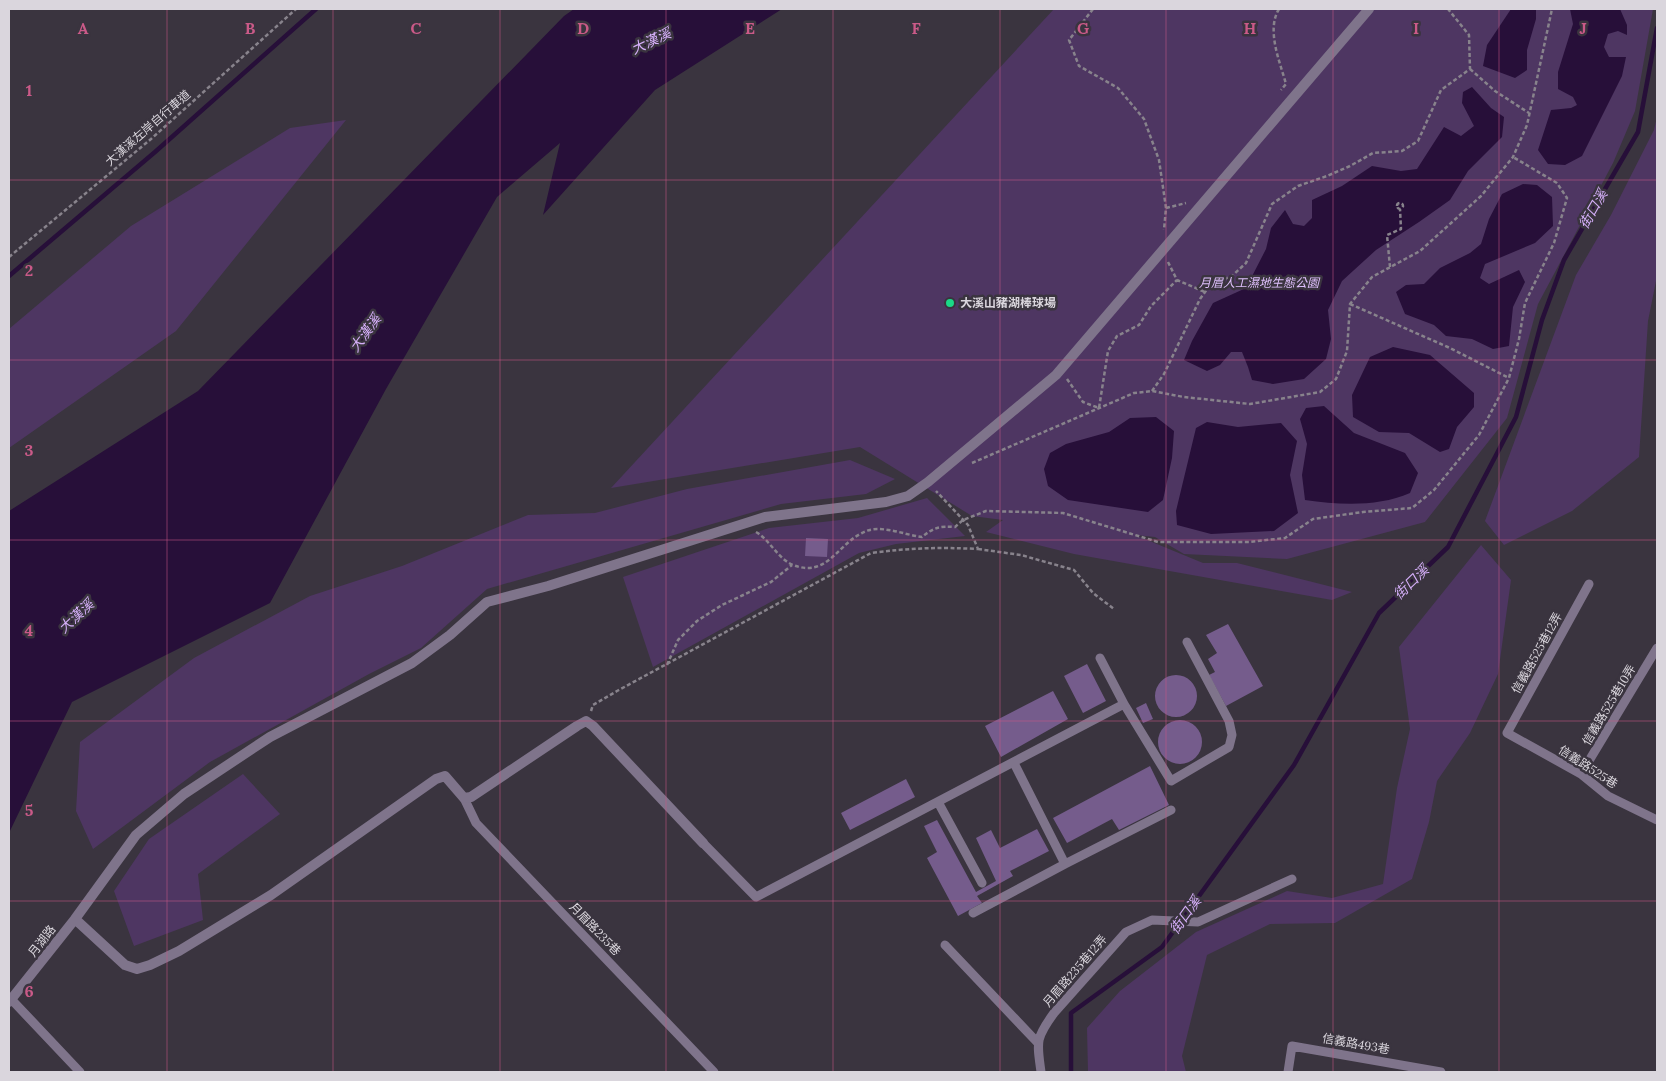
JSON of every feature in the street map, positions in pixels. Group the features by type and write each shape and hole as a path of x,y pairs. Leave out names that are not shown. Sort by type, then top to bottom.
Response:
{"street":[{"name":"月湖路","path":"10,1001 75,919 136,835 184,794 270,737 412,663 450,635 487,602 548,586 765,517 886,502 908,496 928,482 1060,370 1369,9"},
{"path":"75,919 126,965 137,969 150,965 179,951 271,895 436,779 445,776 464,798 471,797 586,721 593,726 703,843"}],"lane":[{"name":"信義路525巷12弄","path":"1507,733 1589,584"},
{"path":"1100,658 1124,704 1171,781 1229,747 1232,735 1229,721 1186,642"},
{"name":"信義路525巷10弄","path":"1581,774 1657,648"},
{"path":"703,843 756,897 1124,704"},
{"name":"信義路525巷","path":"1507,733 1581,774 1608,796 1657,820"},
{"path":"1014,763 1065,864"},
{"name":"月眉路235巷","path":"464,798 476,823 714,1072"},
{"path":"938,802 982,883"},
{"path":"973,913 1171,810"},
{"name":"月眉路235巷12弄","path":"1037,1042 1044,1027 1054,1013 1126,932 1152,920 1198,922 1292,879"},
{"path":"945,945 1037,1042 1041,1072"},
{"path":"10,1001 80,1072"},
{"name":"信義路493巷","path":"1288,1072 1292,1046 1441,1072"}],"path":[{"name":"大漢溪左岸自行車道","path":"9,257 151,139 296,9"},
{"path":"1094,9 1069,40 1080,66 1118,88 1144,119 1159,160 1166,208 1187,203"},
{"path":"1279,9 1275,14 1273,31 1286,84 1280,92"},
{"path":"1448,9 1469,35 1470,68 1495,91 1529,114"},
{"path":"964,466 1134,393 1152,390 1184,397 1250,404 1320,392 1336,380 1347,351 1350,304 1372,277 1420,251 1481,196 1513,157 1529,114 1552,9"},
{"path":"1152,390 1164,374 1200,300 1210,285 1232,276 1246,263 1272,204 1298,186 1335,173 1373,153 1402,151 1418,141 1441,90 1470,68"},
{"path":"742,524 764,536 776,553 792,565 810,568 824,565 862,532 874,529 922,537 932,529 944,526 955,527 963,520 986,510 1063,513 1158,542 1249,542 1285,538 1313,520 1364,512 1412,508 1434,490 1479,435 1509,378 1519,339 1525,303 1554,243 1567,198 1557,183 1513,157"},
{"path":"1390,267 1387,235 1401,229 1400,209"},
{"path":"1162,250 1177,280 1205,292"},
{"path":"1099,408 1108,351 1117,336 1139,325 1151,306 1177,280"},
{"path":"1350,304 1450,348 1509,378"},
{"path":"1060,370 1083,402 1099,408"},
{"path":"928,482 968,525 978,548"},
{"path":"586,721 593,705 871,553 941,547 978,548 1021,555 1074,570 1093,593 1114,609"},
{"path":"667,665 678,640 698,621 722,605 771,582 792,565"}],"green space":[{"name":"月眉人工濕地生態公園","path":"1054,9 1653,9 1635,111 1613,163 1538,304 1507,418 1425,522 1287,559 1184,554 1155,537 1135,535 1203,563 1237,563 1352,592 1332,600 1074,554 986,532 1003,520 972,516 860,447 611,488"},
{"path":"1657,117 1657,276 1648,321 1639,457 1572,511 1504,545 1485,521 1576,275 1611,215 1654,130"},
{"path":"346,120 176,331 9,448 9,329 131,226 290,128"},
{"path":"850,460 895,479 866,494 781,504 487,589 421,648 369,674 210,762 93,849 76,811 80,742 194,658 310,596 402,566 528,515 595,513 687,489"},
{"path":"927,498 965,536 896,544 859,553 653,667 623,577 769,528 858,518"},
{"path":"1481,545 1511,580 1498,674 1470,733 1437,781 1429,822 1412,879 1335,923 1270,924 1207,955 1182,1056 1186,1072 1088,1072 1087,1028 1120,991 1196,932 1287,891 1332,898 1383,884 1397,788 1410,729 1399,647"},
{"path":"243,774 280,814 198,874 203,920 134,946 114,891 149,839"}],"water":[{"name":"大漢溪","path":"574,9 782,9 655,90 543,215 560,143 497,197 386,389 270,603 72,702 9,833 9,511 198,391 564,16"},
{"path":"1511,9 1536,9 1536,19 1527,50 1527,70 1515,78 1483,66 1487,45"},
{"path":"1570,9 1620,9 1627,25 1627,35 1618,31 1608,34 1604,47 1609,57 1626,57 1622,76 1582,156 1565,165 1548,164 1538,150 1551,110 1571,108 1577,105 1573,97 1558,89 1558,72 1573,24"},
{"path":"1472,87 1491,108 1504,117 1502,137 1468,171 1450,200 1376,250 1342,281 1328,310 1331,339 1326,359 1304,379 1273,384 1252,380 1242,352 1231,352 1220,365 1207,371 1184,360 1213,303 1246,288 1266,249 1271,228 1285,210 1293,224 1304,226 1312,218 1312,200 1342,186 1372,166 1401,171 1417,169 1444,127 1461,136 1474,126 1462,103 1463,92"},
{"path":"1523,184 1537,185 1552,197 1553,226 1535,243 1485,264 1480,278 1489,284 1519,270 1525,282 1513,307 1509,346 1493,349 1472,339 1446,336 1434,325 1405,314 1396,292 1406,285 1424,284 1440,268 1470,253 1481,244 1489,219 1502,194"},
{"path":"1393,347 1430,355 1474,393 1474,407 1457,427 1449,449 1440,452 1409,433 1379,432 1353,417 1352,395 1370,357"},
{"path":"1324,406 1354,433 1405,453 1418,473 1410,493 1385,501 1359,504 1305,500 1302,475 1307,444 1300,419 1306,408"},
{"path":"1156,417 1174,431 1172,458 1163,500 1148,512 1068,500 1048,486 1044,469 1050,453 1066,444 1109,432 1130,418"},
{"path":"1207,422 1238,427 1281,423 1297,441 1290,475 1298,513 1274,531 1211,534 1177,525 1176,511 1196,428"}],"building":[{"path":"806,538 828,539 827,557 805,556"},
{"path":"1228,624 1263,686 1226,706 1209,675 1215,672 1208,659 1217,653 1206,635"},
{"path":"1087,664 1106,701 1083,713 1064,676"},
{"path":"1172,675 1180,675 1191,681 1197,696 1191,711 1180,717 1172,717 1161,711 1155,700 1155,692 1161,681"},
{"path":"1053,691 1068,719 1001,757 985,726"},
{"path":"1146,703 1153,719 1143,723 1136,708"},
{"path":"1180,720 1192,724 1198,730 1202,742 1198,754 1192,760 1180,764 1168,760 1162,754 1158,742 1162,730 1168,724"},
{"path":"1150,766 1169,805 1119,830 1112,819 1067,843 1053,818"},
{"path":"906,779 915,797 850,830 841,813"},
{"path":"937,820 976,892 996,881 976,838 991,830 1000,848 1037,829 1049,851 1010,871 1013,876 977,896 982,903 958,916 927,858 937,852 924,826"}],"waterway":[{"path":"9,276 155,152 316,9"},
{"name":"街口溪","path":"1071,1072 1071,1013 1162,947 1294,765 1379,613 1448,547 1516,417 1542,320 1564,260 1638,132 1657,28"}],"place":[{"name":"大溪山豬湖棒球場","path":"950,303"}]}
